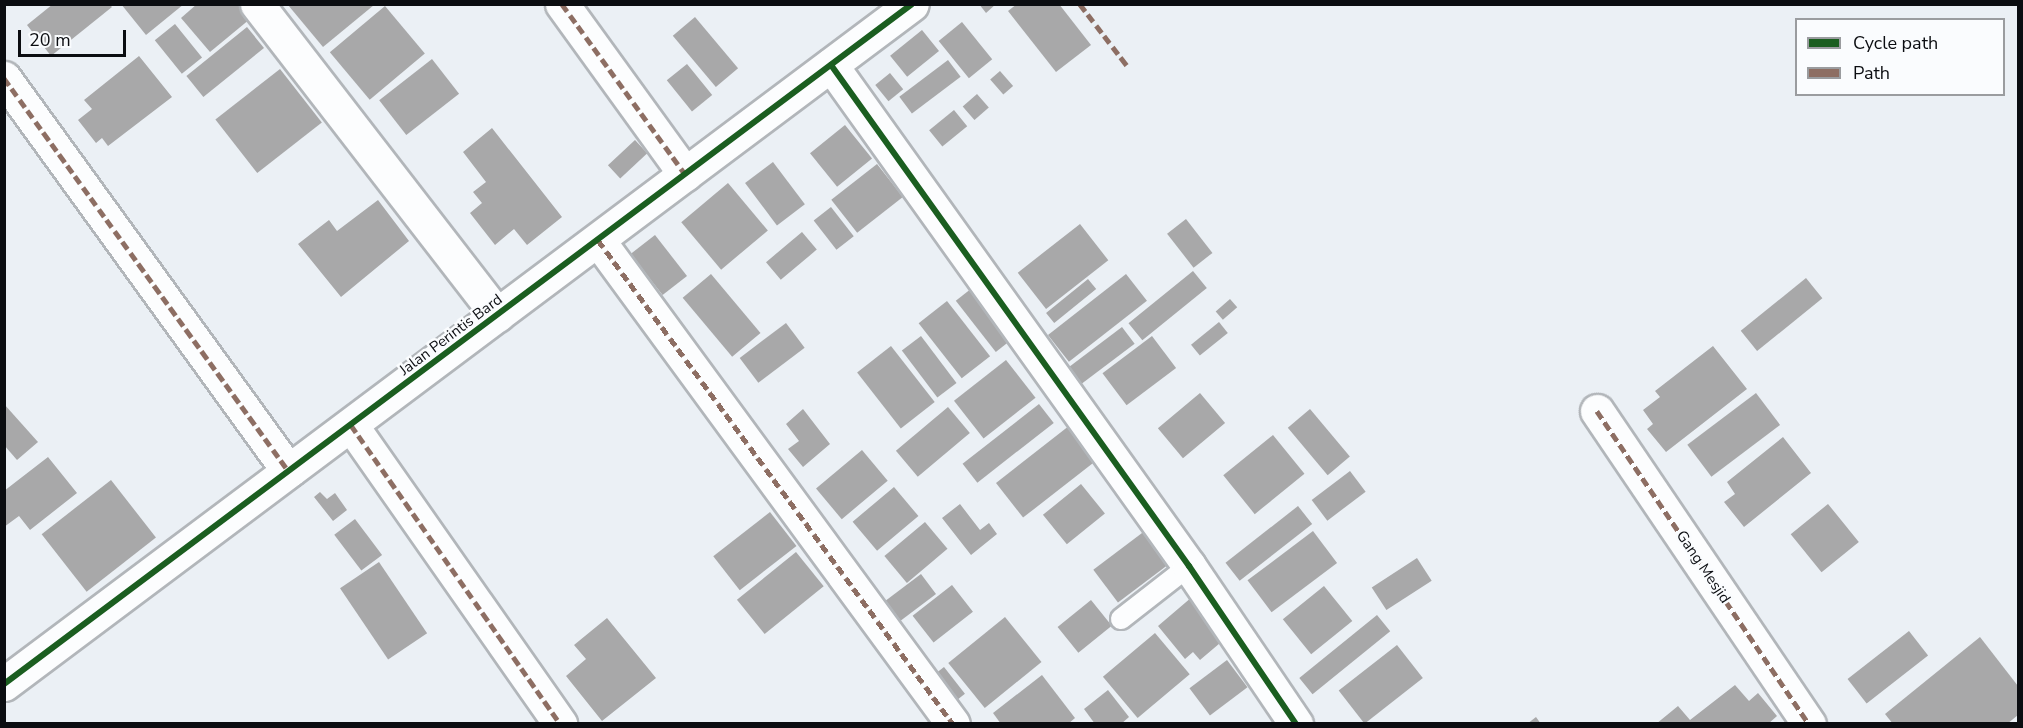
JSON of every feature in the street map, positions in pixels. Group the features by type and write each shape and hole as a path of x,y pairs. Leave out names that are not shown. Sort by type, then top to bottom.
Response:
{"street":[{"path":"256,4 497,315"},
{"path":"562,4 685,174"},
{"name":"Jalan Perintis Bard","path":"4,684 912,4"},
{"path":"831,65 1189,566 1296,723"},
{"path":"4,78 289,471"},
{"path":"598,240 953,723"},
{"name":"Gang Mesjid","path":"1597,411 1804,721"},
{"path":"351,425 560,723"}],"lane":[{"path":"1121,619 1189,566"}],"building":[{"path":"53,4 109,4 112,7 51,56 27,25"},
{"path":"121,4 184,4 146,35"},
{"path":"197,4 238,4 250,19 210,52 181,18"},
{"path":"979,4 996,4 986,13"},
{"path":"1017,4 1059,4 1091,45 1056,72 1008,11"},
{"path":"288,5 374,5 323,47"},
{"path":"385,6 425,53 370,100 330,52"},
{"path":"695,17 738,68 716,87 673,36"},
{"path":"962,22 992,59 969,78 939,41"},
{"path":"175,24 202,57 182,74 155,40"},
{"path":"247,27 264,48 203,97 186,76"},
{"path":"922,30 939,51 907,77 890,56"},
{"path":"139,56 172,97 108,146 102,138 96,143 78,120 92,109 84,100"},
{"path":"432,59 459,94 406,135 379,100"},
{"path":"948,60 961,77 912,113 899,97"},
{"path":"687,64 712,95 692,111 667,80"},
{"path":"280,69 322,123 257,173 215,119"},
{"path":"1000,71 1013,86 1003,95 990,80"},
{"path":"890,73 903,89 888,101 875,85"},
{"path":"977,94 989,108 974,120 963,106"},
{"path":"954,110 967,126 942,146 929,130"},
{"path":"845,125 872,158 837,187 810,153"},
{"path":"492,128 562,217 527,245 514,229 495,245 470,213 482,203 473,192 486,182 463,152"},
{"path":"635,140 647,153 620,178 608,165"},
{"path":"773,162 805,204 777,225 745,183"},
{"path":"877,164 903,197 857,233 831,200"},
{"path":"728,183 768,230 721,270 681,222"},
{"path":"378,200 409,241 341,297 298,244 329,220 337,231"},
{"path":"831,207 854,236 836,250 814,221"},
{"path":"1186,219 1212,253 1194,268 1167,234"},
{"path":"1080,224 1108,260 1046,309 1018,273"},
{"path":"802,232 817,250 781,280 766,262"},
{"path":"655,235 687,276 663,295 631,254"},
{"path":"1193,271 1207,288 1142,340 1128,323"},
{"path":"711,274 760,333 732,357 683,298"},
{"path":"1126,274 1147,301 1069,362 1048,335"},
{"path":"1806,278 1822,298 1757,351 1741,331"},
{"path":"1088,279 1096,289 1054,323 1046,313"},
{"path":"981,281 1021,332 996,352 956,301"},
{"path":"1230,299 1237,307 1223,320 1216,311"},
{"path":"947,301 990,356 962,378 919,323"},
{"path":"1219,322 1228,333 1200,356 1191,345"},
{"path":"786,323 805,348 758,383 740,358"},
{"path":"1122,327 1135,344 1080,385 1068,368"},
{"path":"921,336 957,383 937,398 902,350"},
{"path":"1152,336 1176,368 1127,405 1102,373"},
{"path":"891,346 935,402 901,428 857,372"},
{"path":"1713,346 1747,389 1666,452 1647,429 1653,424 1643,410 1660,397 1655,391"},
{"path":"1006,360 1036,398 984,438 954,401"},
{"path":"1200,393 1225,423 1183,458 1158,428"},
{"path":"1756,393 1780,425 1711,477 1687,445"},
{"path":"4,404 38,442 17,460 4,445"},
{"path":"1039,404 1054,423 977,483 963,464"},
{"path":"948,407 970,433 918,477 896,451"},
{"path":"803,409 830,444 803,467 788,449 799,441 786,424"},
{"path":"1310,409 1350,456 1328,475 1288,428"},
{"path":"1074,422 1101,457 1023,518 996,483"},
{"path":"1273,435 1304,474 1255,514 1223,475"},
{"path":"1783,437 1811,473 1744,527 1724,502 1735,494 1727,482"},
{"path":"862,450 888,481 842,519 816,489"},
{"path":"48,457 77,493 30,530 19,516 4,527 4,491"},
{"path":"1350,471 1366,492 1327,521 1312,500"},
{"path":"111,480 156,538 87,592 42,534"},
{"path":"1081,484 1105,514 1067,544 1043,515"},
{"path":"894,487 918,516 877,551 853,522"},
{"path":"320,492 327,499 335,493 347,510 333,521 314,497"},
{"path":"960,504 980,530 989,523 997,534 971,555 942,518"},
{"path":"1828,504 1859,542 1822,572 1791,534"},
{"path":"1298,506 1312,524 1240,581 1226,563"},
{"path":"770,512 796,546 740,590 713,556"},
{"path":"355,519 382,555 361,571 334,535"},
{"path":"925,522 947,549 907,583 884,556"},
{"path":"1146,530 1171,563 1118,602 1093,570"},
{"path":"1313,531 1337,563 1272,612 1248,580"},
{"path":"796,552 824,586 765,634 737,600"},
{"path":"1417,558 1432,581 1386,610 1372,587"},
{"path":"379,562 427,633 388,660 340,588"},
{"path":"921,574 936,594 897,623 882,603"},
{"path":"952,585 973,612 934,643 913,616"},
{"path":"1324,586 1352,621 1311,654 1283,619"},
{"path":"1199,591 1233,632 1200,660 1193,652 1185,659 1158,626"},
{"path":"1091,600 1112,626 1078,653 1058,627"},
{"path":"1377,615 1390,631 1313,694 1299,678"},
{"path":"1005,617 1042,662 985,708 948,663"},
{"path":"607,618 656,678 602,721 566,676 586,659 574,645"},
{"path":"1909,631 1928,655 1867,703 1848,679"},
{"path":"1155,633 1190,674 1138,718 1103,677"},
{"path":"1980,637 2018,686 2018,715 2007,724 1893,724 1885,714"},
{"path":"1397,645 1423,678 1365,724 1339,691"},
{"path":"1227,660 1247,687 1210,715 1189,688"},
{"path":"944,667 965,694 952,704 931,677"},
{"path":"1042,675 1075,718 1068,724 1001,724 993,713"},
{"path":"1735,685 1749,701 1758,693 1777,716 1768,724 1656,724 1678,706 1690,720"},
{"path":"1108,690 1129,717 1121,724 1095,724 1084,709"},
{"path":"1536,717 1541,724 1527,724"}],"marked path":[{"path":"562,4 685,174"},
{"path":"1080,4 1129,68"},
{"path":"4,78 289,471"},
{"path":"598,240 953,724"},
{"path":"1597,411 1809,724"},
{"path":"351,425 560,724"}],"cycle path":[{"path":"4,684 912,4"},
{"path":"831,65 1189,566 1296,724"}]}
